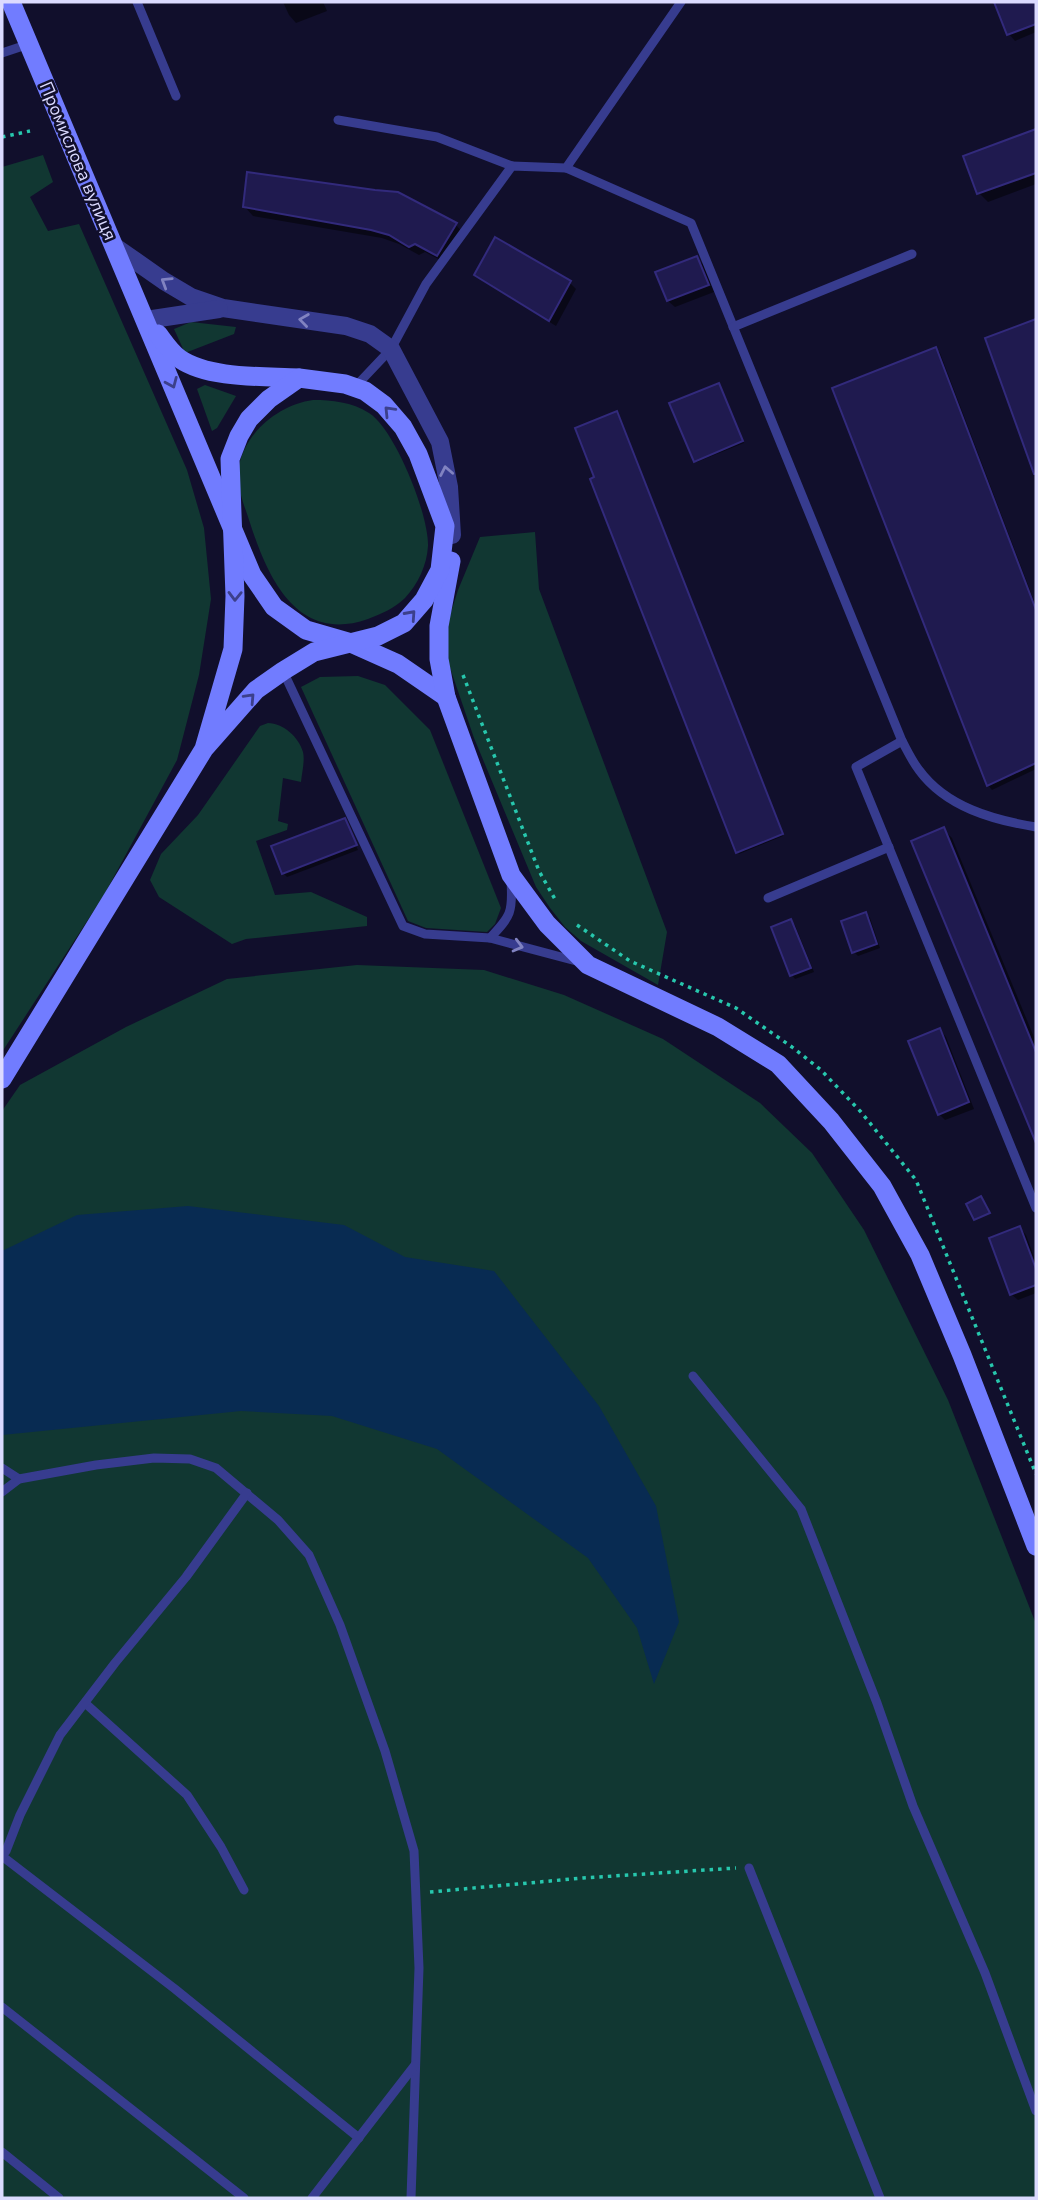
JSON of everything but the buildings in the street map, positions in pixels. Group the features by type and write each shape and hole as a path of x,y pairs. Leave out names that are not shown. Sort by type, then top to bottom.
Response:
{"main road":[{"name":"Промислова вулиця","path":"11,2 233,528"},
{"path":"146,320 178,358 199,369 326,380 355,387 384,405 403,427 418,454 448,533 451,565 439,626 439,659 446,696 511,875 547,925 588,965 718,1027 778,1064 831,1121 882,1186 920,1255 957,1342 1036,1546"},
{"path":"204,749 233,649 235,596 230,459 249,419 269,399 299,378"},
{"path":"233,528 252,575 274,607 306,630 351,643 398,664 446,696"},
{"path":"2,1079 204,749 256,690 283,671 314,652 378,636 404,623 424,600 440,570 448,533"}],"street":[{"path":"114,246 191,297 223,308 346,326 370,334 391,349 440,442 449,487 448,533"},
{"path":"146,320 223,308"}],"lane":[{"path":"137,2 176,96"},
{"path":"566,168 681,2"},
{"path":"2,53 29,44"},
{"path":"338,120 437,137 512,166 566,168 691,223 902,741 919,770 935,788 985,816 1036,827"},
{"path":"355,387 391,349 426,284 512,166"},
{"path":"733,327 912,254"},
{"path":"283,671 403,926 425,934 490,938 588,965"},
{"path":"902,741 856,766 1036,1208"},
{"path":"768,898 889,847"},
{"path":"490,938 506,920 513,904 511,875"},
{"path":"693,1376 801,1509 877,1703 913,1806 985,1973 1036,2111"},
{"path":"2,1492 19,1479 121,1461 190,1459 216,1468 247,1493 278,1520 309,1555 327,1594 400,1799 414,1851 419,1968 411,2198"},
{"path":"2,1468 19,1479"},
{"path":"247,1493 186,1577 60,1735 2,1856 175,1989 359,2138"},
{"path":"85,1703 187,1795 221,1847 244,1890"},
{"path":"749,1868 880,2198"},
{"path":"2,2007 244,2198"},
{"path":"313,2198 415,2065"},
{"path":"2,2152 59,2198"}],"path":[{"path":"2,138 30,131"},
{"path":"416,1894 583,1878 749,1868"}],"green space":[{"path":"43,155 53,182 30,197 48,231 79,224 187,470 204,528 211,599 199,675 177,760 104,895 2,1052 2,167"},
{"path":"191,322 236,327 234,334 185,353 174,329"},
{"path":"205,385 236,396 217,428 212,431 197,389"},
{"path":"313,400 356,406 379,422 409,474 427,532 428,546 424,567 405,598 378,615 343,624 322,622 304,614 289,601 266,565 239,485 241,458 254,434 287,408"},
{"path":"535,532 539,589 667,932 658,985 581,941 565,927 536,887 474,738 446,656 445,631 458,590 480,537"},
{"path":"358,676 385,685 430,730 501,908 495,924 487,932 426,928 408,921 301,687 320,677"},
{"path":"268,723 279,725 290,732 298,741 304,755 301,782 283,778 278,821 288,824 287,830 256,841 275,895 311,892 367,917 367,926 246,939 232,944 159,897 150,880 161,854 198,815 260,726"},
{"path":"357,965 484,970 564,995 663,1039 760,1103 812,1153 864,1230 948,1400 1036,1624 1036,2198 2,2198 2,1111 20,1085 126,1027 227,979"}],"water":[{"path":"188,1206 344,1225 405,1257 494,1271 599,1406 656,1506 679,1622 654,1684 637,1628 588,1558 437,1449 332,1416 241,1411 2,1435 2,1251 77,1215"}]}
